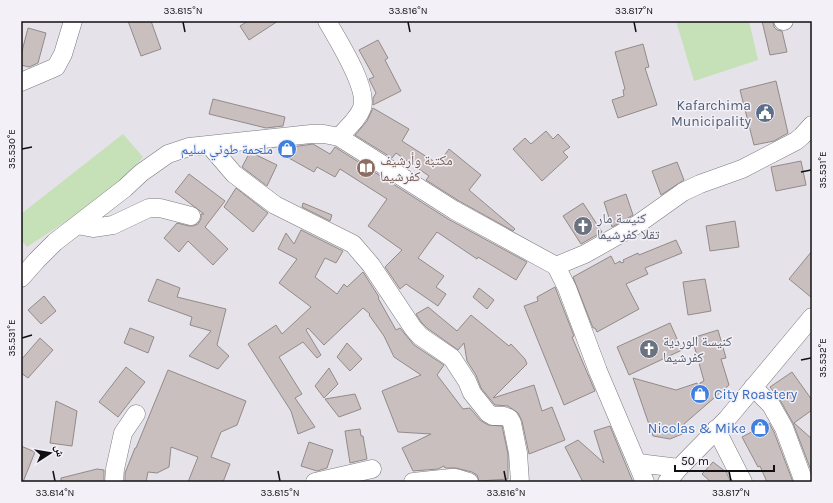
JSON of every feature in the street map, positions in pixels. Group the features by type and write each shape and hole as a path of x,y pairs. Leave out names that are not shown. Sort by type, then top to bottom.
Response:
{"street":[{"path":"21,82 56,67 73,21"},
{"path":"327,21 351,65 360,85 362,96 362,109 340,137"},
{"path":"556,266 585,254 638,224 683,192 700,184 742,169 796,141 812,125"},
{"path":"21,278 29,259 55,242 163,157 189,147 210,146 311,134 324,134 340,137 454,210 556,266 567,288 598,371 645,482"},
{"path":"210,146 234,174 275,205 354,244 371,265 413,328 420,336 452,358 468,381 472,393 488,413 493,416 504,416 509,418 512,423 518,453 520,482"},
{"path":"77,225 93,228 113,225 149,208 160,208 191,216"},
{"path":"667,482 727,418 812,318"},
{"path":"753,387 770,405 784,428 804,482"},
{"path":"114,482 123,433 136,414"},
{"path":"716,429 743,482"},
{"path":"638,464 679,468"},
{"path":"315,482 372,469"},
{"path":"413,482 456,478 469,482"}],"green space":[{"path":"676,21 749,21 758,60 694,81"},
{"path":"123,134 143,157 122,184 27,247 21,240 21,214"}],"building":[{"path":"128,21 151,21 161,49 141,56"},
{"path":"248,21 278,21 249,40 240,26"},
{"path":"762,21 773,21 774,27 777,30 782,31 787,52 770,55"},
{"path":"28,28 46,33 38,63 29,67 21,65 21,55"},
{"path":"378,40 388,58 385,60 401,91 373,105 373,98 376,93 369,79 374,77 359,50"},
{"path":"643,44 649,67 645,68 657,105 618,118 612,100 624,96 623,90 625,89 615,52"},
{"name":"Kafarchima Municipality","path":"776,81 788,133 774,141 754,145 740,90"},
{"path":"213,99 285,117 283,126 266,128 209,114"},
{"path":"373,108 409,129 402,141 438,164 449,149 481,175 469,190 515,229 513,231 459,201 426,180 429,176 396,153 392,158 355,135 367,121"},
{"path":"546,131 553,139 558,134 570,147 563,152 568,157 542,181 513,149 525,138 531,144"},
{"path":"313,144 330,154 335,147 448,219 527,262 516,280 478,257 477,259 437,232 418,258 444,276 436,287 446,294 438,306 406,284 400,289 385,267 402,250 368,226 387,199 340,169 335,177 317,167 314,172 287,157 292,147"},
{"path":"250,152 277,165 267,186 242,167"},
{"path":"801,161 806,185 776,191 771,167"},
{"path":"677,162 684,180 661,195 652,171"},
{"path":"189,174 225,201 205,227 228,249 213,265 188,241 179,252 164,238 177,223 193,226 198,224 201,219 201,214 204,214 175,192"},
{"path":"236,188 268,213 253,232 224,207"},
{"path":"626,194 633,215 612,227 604,202"},
{"path":"303,203 332,215 330,221 302,207"},
{"name":"كنيسة مار تقلا كفرشيما","path":"583,203 602,232 581,244 563,216"},
{"path":"735,221 739,247 710,251 706,226"},
{"path":"301,230 343,251 336,263 325,258 315,277 337,294 344,284 347,287 363,272 379,297 378,298 396,330 400,328 414,345 444,365 437,375 463,409 470,408 480,420 488,425 502,426 508,454 508,479 479,481 477,475 472,472 456,468 445,468 444,466 438,469 413,471 402,448 431,434 398,432 382,391 421,375 394,357 384,336 369,315 370,314 363,308 324,345 308,328 306,330 321,355 317,358 303,342 279,357 302,394 295,398 315,427 298,434 291,411 248,344 276,325 282,334 311,307 279,283 297,259 278,249 286,233 294,244"},
{"path":"676,240 682,253 645,268 648,274 626,284 639,309 597,332 595,328 593,328 573,277 611,256 615,264 620,261 621,263 624,262 623,260 638,253 639,255"},
{"path":"812,251 812,298 789,279"},
{"path":"157,279 180,288 177,297 226,309 217,345 229,356 218,369 189,356 211,331 190,325 192,317 148,301"},
{"path":"705,279 711,311 688,315 683,282"},
{"path":"555,287 574,336 572,337 595,391 564,405 524,306 538,301 537,297"},
{"path":"479,288 494,300 487,309 473,297"},
{"path":"44,296 56,311 41,324 28,310"},
{"path":"428,307 457,331 471,315 509,346 511,344 525,359 527,364 493,398 534,385 542,411 552,407 565,440 529,454 522,421 518,413 508,406 495,405 481,388 476,375 467,361 464,343 458,350 421,322 416,314"},
{"name":"كنيسة الوردية كفرشيما","path":"670,323 682,350 629,375 617,347"},
{"path":"130,328 154,337 148,353 124,343"},
{"path":"718,330 726,358 721,359 729,385 684,424 687,432 670,439 653,436 633,378 676,390 697,383 698,387 700,386 700,383 704,381 692,338"},
{"path":"40,338 53,350 28,378 21,373 21,360"},
{"path":"347,343 362,359 350,371 337,357"},
{"path":"126,367 145,382 118,417 99,402"},
{"path":"329,368 338,384 324,398 315,386"},
{"path":"168,370 246,401 237,425 221,432 211,457 230,464 223,482 188,482 198,457 171,447 169,467 157,473 148,472 146,482 125,482 125,473"},
{"path":"792,372 812,400 812,410 794,423 812,439 812,473 793,423 780,400 770,387"},
{"path":"355,394 361,409 339,417 325,399"},
{"path":"56,401 77,411 72,446 50,443"},
{"path":"769,423 774,432 793,482 767,482 760,466 758,467 742,437"},
{"path":"610,426 633,482 583,482 565,447 578,440 604,463 594,431"},
{"path":"360,429 361,436 363,436 367,459 350,463 345,431"},
{"path":"309,442 333,450 327,468 317,471 301,466"},
{"path":"21,446 35,452 23,482 21,482"},
{"path":"713,462 726,472 731,482 711,482 702,474"},
{"path":"97,469 104,470 104,482 61,482 61,478"}],"place":[{"name":"Kafarchima Municipality","path":"765,113"},
{"name":"ملحمة طوني سليم","path":"287,149"},
{"name":"مكتبة وأرشيف كفرشيما","path":"366,168"},
{"name":"كنيسة مار تقلا كفرشيما","path":"583,226"},
{"name":"كنيسة الوردية كفرشيما","path":"649,349"},
{"name":"City Roastery","path":"700,394"},
{"name":"Nicolas & Mike","path":"760,428"}]}
